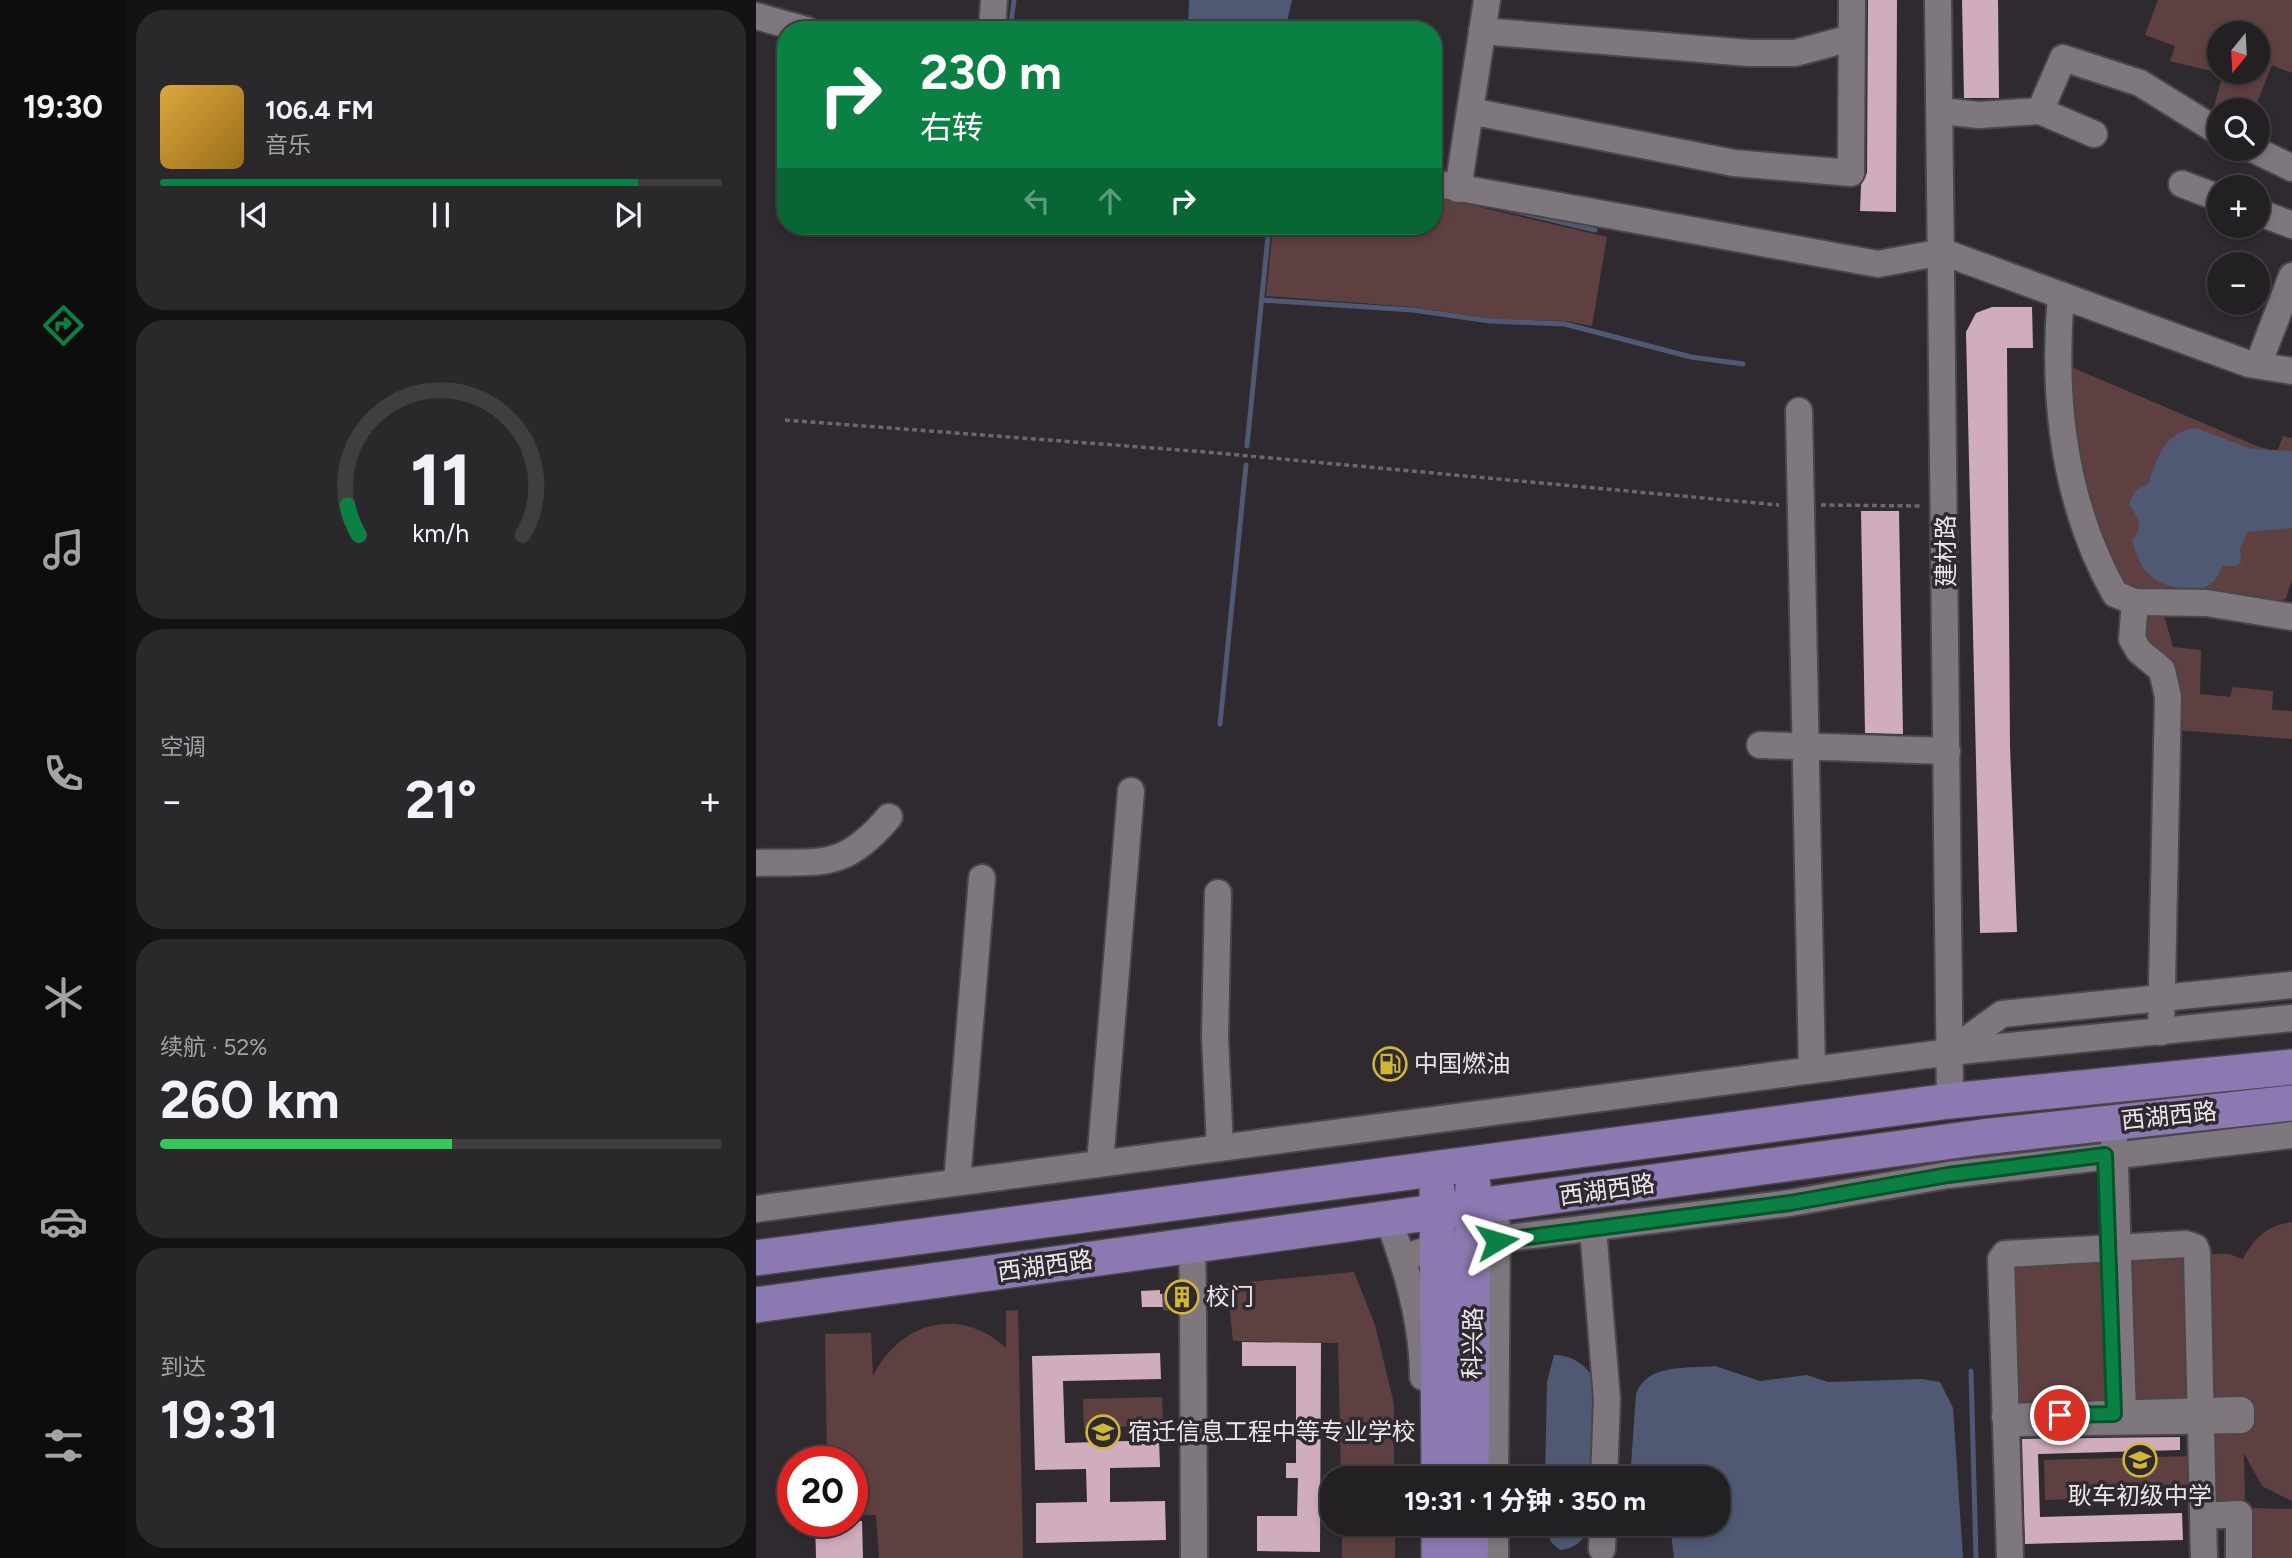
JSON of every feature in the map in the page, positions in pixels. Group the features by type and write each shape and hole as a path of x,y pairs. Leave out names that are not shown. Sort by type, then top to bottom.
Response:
{"main road":[{"name":"西湖西路","path":"756,1258 1473,1166 1951,1101 2292,1067"},
{"name":"西湖西路","path":"756,1305 1388,1219 1437,1230 1486,1207 1982,1137 2109,1139 2292,1102"},
{"name":"科兴路","path":"1472,1466 1486,1207 1473,1166"},
{"name":"科兴路","path":"1436,1169 1439,1466"},
{"path":"1439,1536 1439,1558"},
{"path":"1470,1558 1471,1536"}],"street":[{"path":"993,21 995,0"},
{"path":"1487,0 1470,111 1446,186 1878,264 1943,252 2258,365 2292,371"},
{"path":"1470,111 1734,163 1851,173 1852,0"},
{"name":"建材路","path":"1938,0 1951,1101"},
{"path":"756,16 777,22"},
{"path":"1482,32 1795,53 1852,38"},
{"path":"2040,111 2063,58 2140,83 2207,125"},
{"path":"1940,111 1979,115 2040,111 2094,134"},
{"path":"2270,158 2292,168"},
{"path":"2182,184 2207,193"},
{"path":"2270,217 2292,225"},
{"path":"2258,365 2292,276"},
{"path":"2061,295 2057,386 2067,467 2086,530 2115,594 2135,602 2207,603 2292,617"},
{"path":"1799,411 1812,1070"},
{"path":"2135,602 2132,639 2139,651 2162,670 2168,697 2161,1032"},
{"path":"1760,745 1947,751"},
{"path":"1100,1163 1131,791"},
{"path":"756,863 825,861 847,856 866,844 889,817"},
{"path":"957,1182 982,878"},
{"path":"1218,893 1215,1037 1220,1147"},
{"path":"1950,1052 2002,1014 2292,985"},
{"path":"756,1209 1950,1052 2292,1018"},
{"path":"1402,1258 1437,1230 1485,1242 1790,1203 1948,1175 2109,1139 2292,1135"},
{"path":"2109,1139 2118,1416"},
{"path":"1388,1219 1402,1258 1423,1363 1423,1466"},
{"path":"1593,1229 1607,1399 1604,1466"},
{"path":"1485,1242 1495,1466"},
{"path":"2010,1558 2001,1259 2005,1254 2186,1244 2194,1247 2204,1558"},
{"path":"1183,1247 1194,1558"},
{"path":"1180,1558 1184,1300"},
{"path":"2005,1420 2201,1416"},
{"path":"2203,1516 2239,1514 2239,1558"},
{"path":"1423,1536 1423,1558"},
{"path":"1495,1536 1495,1558"}],"path":[{"path":"785,420 1206,452 1758,504 1945,507"}],"shaded area":[{"path":"2158,0 2292,0 2292,73 2272,65 2270,70 2270,21 2207,21 2207,70 2170,61 2175,46 2145,35"},
{"path":"2220,84 2264,84 2259,98 2216,98"},
{"path":"1442,198 1607,237 1592,326 1566,321 1493,319 1413,307 1266,296 1272,235 1442,235"},
{"path":"2064,364 2257,446 2277,452 2283,436 2292,438 2292,580 2286,598 2277,605 2139,594 2122,587 2114,575 2073,454"},
{"path":"2144,612 2164,615 2173,647 2201,650 2200,694 2230,697 2233,687 2273,691 2272,710 2292,711 2292,739 2175,730 2146,648"},
{"path":"2292,1222 2292,1501 2262,1486 2244,1453 2245,1507 2211,1508 2203,1254 2229,1254 2243,1259 2262,1234 2275,1226"},
{"path":"2188,1249 2194,1403 2134,1405 2129,1251"},
{"path":"2100,1256 2106,1405 2010,1409 2006,1260"},
{"path":"1354,1272 1375,1325 1394,1404 1394,1466 1341,1466 1338,1343 1233,1341 1227,1284"},
{"path":"1018,1310 1023,1558 879,1558 876,1515 868,1515 868,1446 827,1446 825,1334 871,1333 873,1376 899,1343 915,1332 932,1326 951,1324 970,1327 988,1335 1006,1348 1006,1311"},
{"path":"1162,1397 1163,1425 1084,1428 1083,1399"},
{"path":"2193,1456 2194,1496 2045,1500 2044,1460"},
{"path":"2248,1508 2292,1509 2292,1558 2248,1558"},
{"path":"1342,1536 1395,1536 1395,1558 1342,1558"}],"water":[{"path":"1189,0 1292,0 1287,21 1188,21"},
{"path":"2196,428 2251,449 2292,451 2292,528 2248,532 2240,549 2241,562 2236,566 2223,566 2214,581 2200,591 2164,584 2148,573 2136,554 2132,540 2138,531 2139,522 2129,505 2136,492 2148,484 2159,455 2169,440 2185,430"},
{"path":"1554,1355 1577,1362 1587,1369 1594,1380 1598,1412 1599,1466 1545,1466 1547,1382"},
{"path":"1715,1366 1760,1381 1807,1375 1828,1382 1922,1379 1940,1382 1953,1408 1963,1558 1674,1558 1671,1536 1730,1536 1730,1466 1631,1466 1636,1394 1641,1384 1658,1372"},
{"path":"1549,1536 1584,1536 1580,1542 1560,1550"}],"building":[{"path":"1868,0 1897,0 1896,212 1860,211 1861,185 1867,173"},
{"path":"1962,0 1998,0 1999,98 1964,98"},
{"path":"1992,307 2032,307 2033,348 2007,348 2010,747 2017,932 1980,933 1966,332 1976,313"},
{"path":"1861,511 1899,511 1903,734 1865,733"},
{"path":"1222,1285 1223,1301 1209,1302 1208,1305 1209,1286"},
{"path":"1160,1290 1160,1294 1178,1293 1177,1307 1142,1307 1141,1291"},
{"path":"1242,1342 1321,1343 1320,1552 1257,1551 1257,1516 1297,1516 1298,1478 1286,1478 1286,1463 1296,1463 1296,1366 1242,1366"},
{"path":"1160,1353 1161,1379 1063,1381 1065,1443 1159,1440 1160,1467 1110,1468 1110,1502 1165,1501 1166,1540 1036,1543 1036,1503 1087,1502 1086,1469 1035,1470 1032,1356"},
{"path":"2180,1437 2180,1450 2038,1454 2040,1517 2182,1513 2183,1540 2025,1544 2022,1439"},
{"path":"815,1537 862,1537 863,1558 816,1558"}],"waterway":[{"path":"1011,21 1014,0"},
{"path":"1506,209 1595,230"},
{"path":"1247,446 1268,235"},
{"path":"1262,300 1413,310 1490,321 1565,324 1691,357 1743,364"},
{"path":"1220,724 1246,465"},
{"path":"1971,1371 1976,1558"}],"tunnel":[{"path":"1175,1292 1176,1310"}],"place":[{"name":"中国燃油","path":"1390,1064"},
{"name":"校门","path":"1182,1297"},
{"name":"宿迁信息工程中等专业学校","path":"1103,1432"},
{"name":"耿车初级中学","path":"2140,1460"}],"route":[{"path":"1497,1241 1790,1203 1948,1175 2105,1155 2114,1414 2060,1415"}]}
